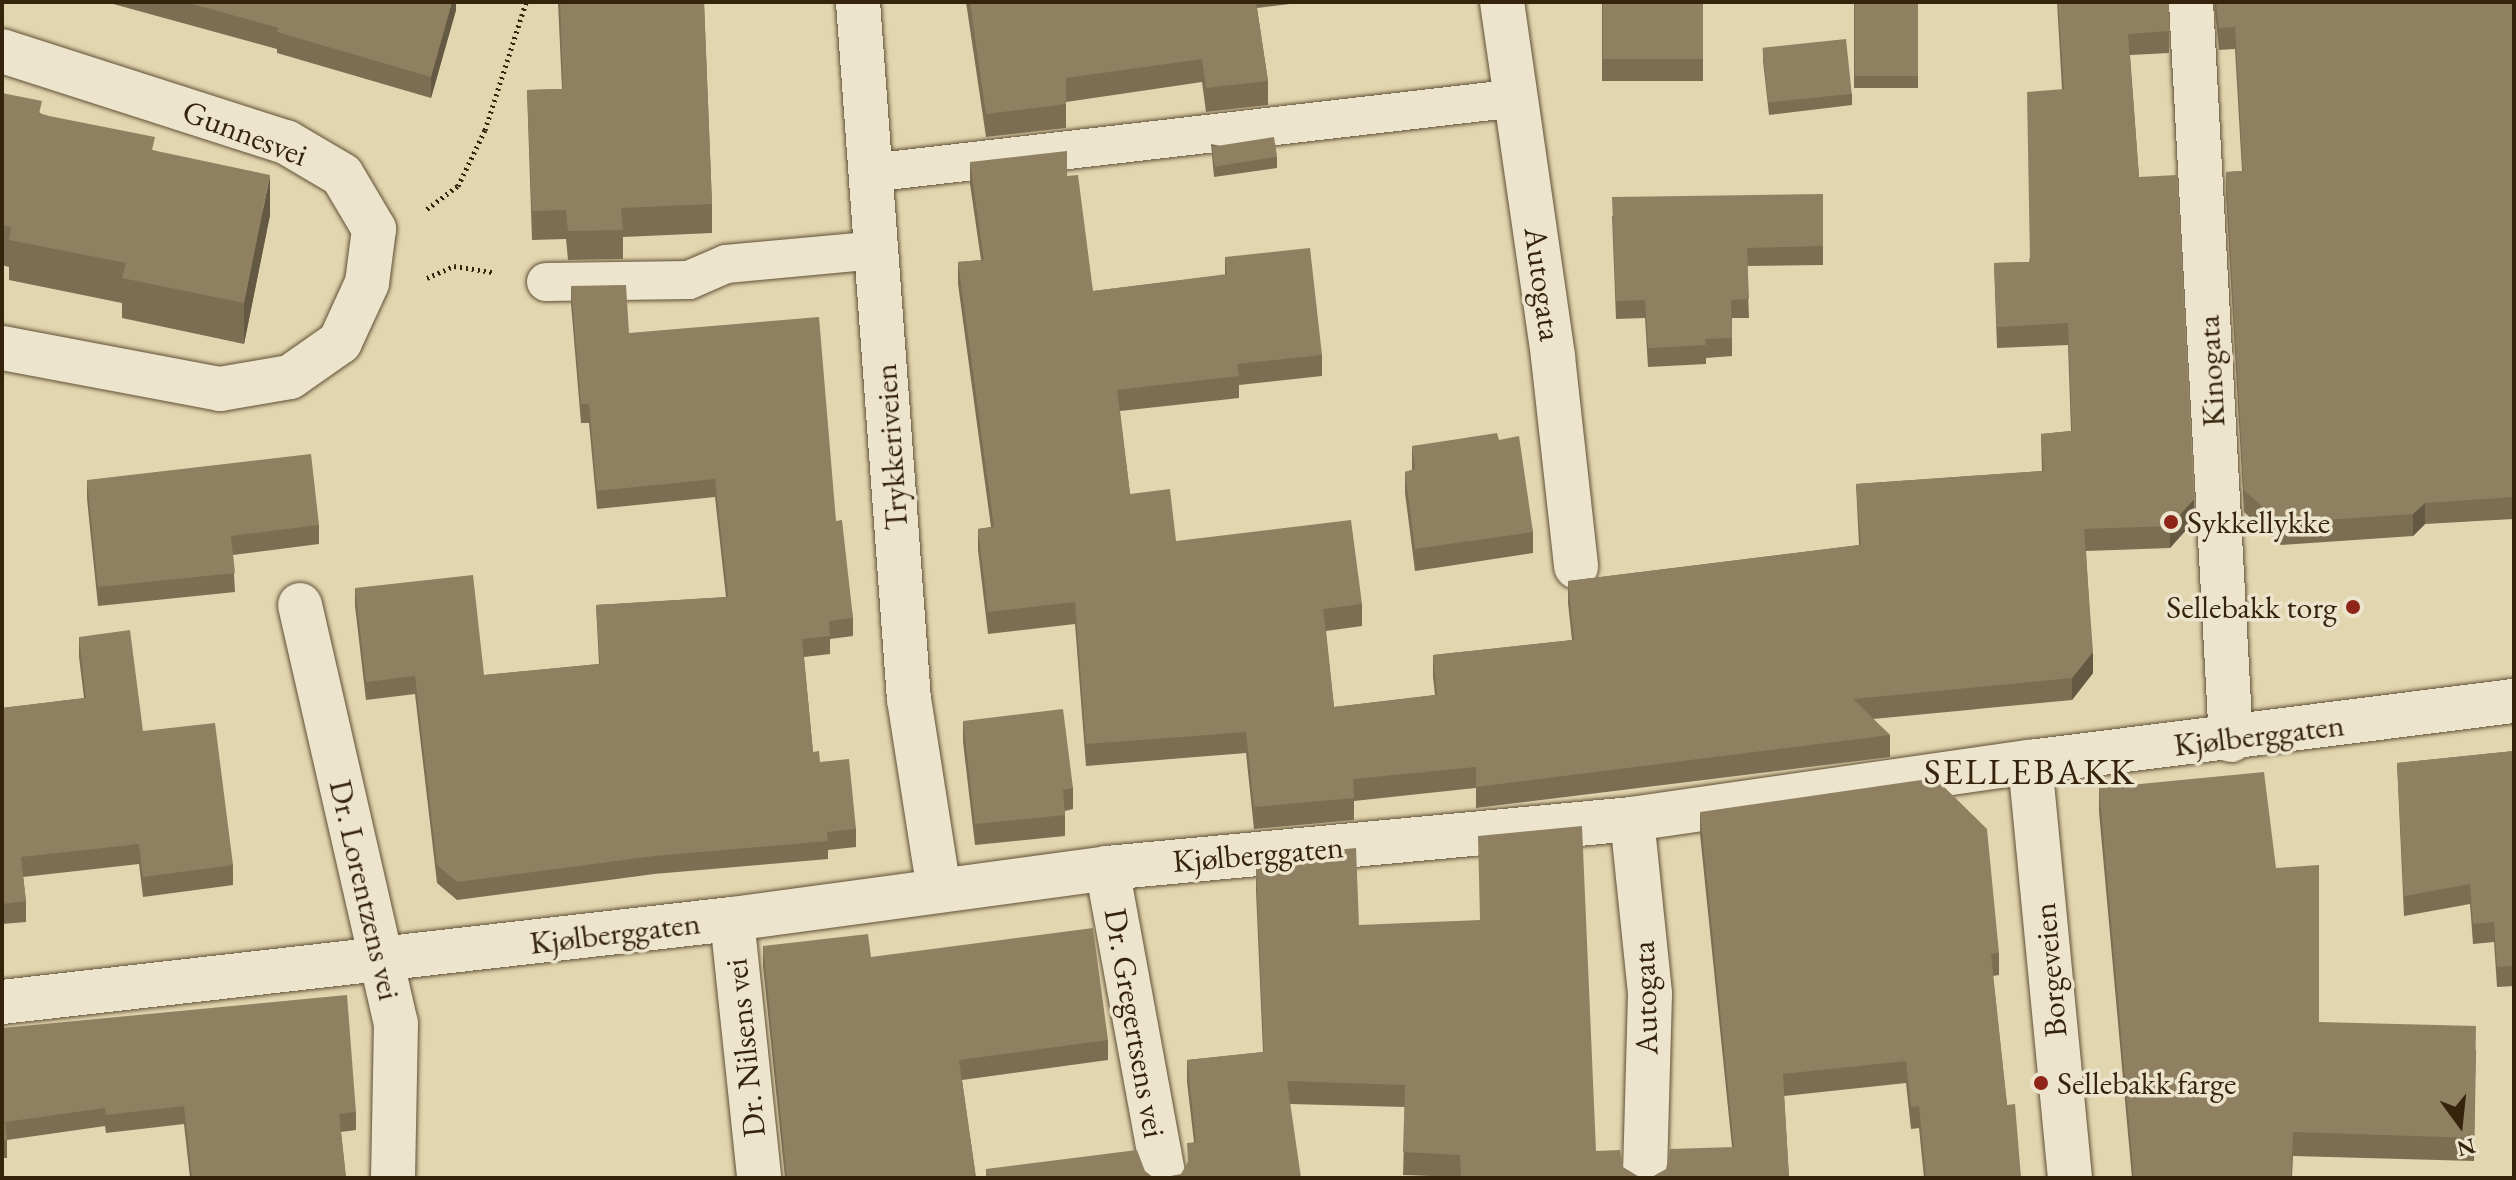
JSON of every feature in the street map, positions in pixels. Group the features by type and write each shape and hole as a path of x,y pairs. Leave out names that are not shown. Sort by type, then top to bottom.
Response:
{"street":[{"name":"Trykkeriveien","path":"858,2 909,699 939,891"},
{"name":"Autogata","path":"1502,2 1517,98 1576,567"},
{"name":"Kinogata","path":"2191,2 2231,740"},
{"name":"Gunnesvei","path":"2,51 286,142 342,175 374,229"},
{"path":"2,348 220,389 290,377 340,342 367,283 374,229"},
{"name":"Dr. Lorentzens vei","path":"300,605 396,1023 393,1178"},
{"name":"Kjølberggaten","path":"2,1002 732,919 1107,868 1632,819 2030,762 2231,740 2514,701"},
{"name":"Borgeveien","path":"2030,762 2070,1178"},
{"name":"Autogata","path":"1632,819 1650,994 1645,1178"},
{"name":"Dr. Gregertsens vei","path":"1107,868 1164,1178"},
{"name":"Dr. Nilsens vei","path":"732,919 759,1178"}],"lane":[{"path":"870,173 1517,98"},
{"path":"546,282 689,280 726,264 876,250"}],"path":[{"path":"374,229 423,212 458,186 485,130 526,2"},
{"path":"356,308 454,266 546,282"}],"building":[{"path":"185,2 452,2 431,77 277,32 279,28"},
{"path":"560,2 704,2 712,204 621,208 623,230 568,231 566,210 532,211 527,90 563,89"},
{"path":"970,2 1256,2 1268,81 1206,88 1202,59 1066,78 1066,104 986,114"},
{"path":"1603,2 1703,2 1703,59 1603,59"},
{"path":"1855,2 1918,2 1918,76 1855,76"},
{"path":"2058,2 2169,2 2169,31 2128,34 2139,177 2177,175 2194,499 2170,526 2084,529 2093,652 2072,678 1853,699 1890,735 1476,787 1476,767 1353,779 1354,798 1254,807 1246,732 1086,744 1075,602 988,612 978,529 994,527 958,262 984,260 970,162 1067,151 1067,176 1078,175 1093,291 1227,274 1225,257 1310,248 1322,355 1237,364 1239,376 1117,390 1130,494 1170,489 1176,541 1351,520 1362,604 1323,609 1334,707 1437,695 1433,655 1574,640 1568,581 1861,545 1856,484 2044,471 2041,434 2072,431 2068,323 1997,327 1994,263 2030,262 2027,92 2064,89"},
{"path":"2216,2 2514,2 2514,497 2425,503 2413,514 2281,523 2244,490 2226,172 2243,171 2235,27 2219,28"},
{"path":"1846,39 1852,94 1768,102 1762,48"},
{"path":"2,93 42,101 39,114 155,137 152,150 270,175 244,303 122,278 126,263 9,240 11,227 2,225"},
{"path":"1274,137 1277,157 1215,167 1212,147"},
{"path":"1823,194 1823,246 1747,248 1749,299 1731,300 1732,338 1705,339 1706,345 1648,348 1645,300 1616,301 1612,197"},
{"path":"626,285 629,333 819,317 836,521 842,520 853,618 829,621 830,636 802,639 813,752 819,751 820,762 849,759 856,829 827,832 828,841 654,856 457,882 437,865 415,676 366,682 355,588 473,575 484,675 600,664 596,605 728,597 715,479 597,491 589,404 581,404 571,286"},
{"path":"1497,433 1499,440 1519,436 1533,532 1415,549 1405,472 1415,469 1412,446"},
{"path":"311,454 319,525 231,536 235,573 98,587 87,480"},
{"path":"130,630 143,731 215,723 233,865 143,877 139,844 21,857 26,901 2,904 2,708 86,698 79,637"},
{"path":"1063,709 1073,788 1063,790 1065,815 975,824 963,721"},
{"path":"2514,751 2514,966 2497,967 2494,922 2473,924 2470,884 2404,896 2397,763"},
{"path":"2264,772 2276,868 2319,865 2319,1022 2476,1026 2474,1138 2293,1132 2291,1178 2134,1178 2099,788"},
{"path":"1935,778 1987,829 1999,953 1991,954 2007,1105 2015,1104 2021,1178 1926,1178 1919,1106 1911,1107 1906,1061 1783,1074 1789,1178 1650,1178 1666,1169 1670,1149 1734,1147 1700,812"},
{"path":"1582,826 1596,1151 1620,1150 1623,1168 1641,1178 1461,1178 1460,1155 1403,1152 1405,1085 1287,1081 1301,1178 1160,1178 1181,1174 1188,1163 1187,1143 1196,1142 1187,1060 1264,1052 1256,869 1261,869 1260,857 1356,848 1359,925 1480,920 1478,836"},
{"path":"1093,928 1108,1040 959,1060 976,1178 787,1178 763,946 868,934 871,957"},
{"path":"347,995 356,1112 339,1114 346,1178 192,1178 184,1106 106,1115 105,1108 5,1122 7,1139 2,1140 2,1028"},
{"path":"1137,1150 1145,1171 1154,1178 986,1178 986,1169"}],"place":[{"name":"Sykkellykke","path":"2171,522"},
{"name":"Sellebakk torg","path":"2353,607"},
{"name":"Sellebakk farge","path":"2041,1083"}],"district":[{"name":"SELLEBAKK","path":"2030,772"}]}
